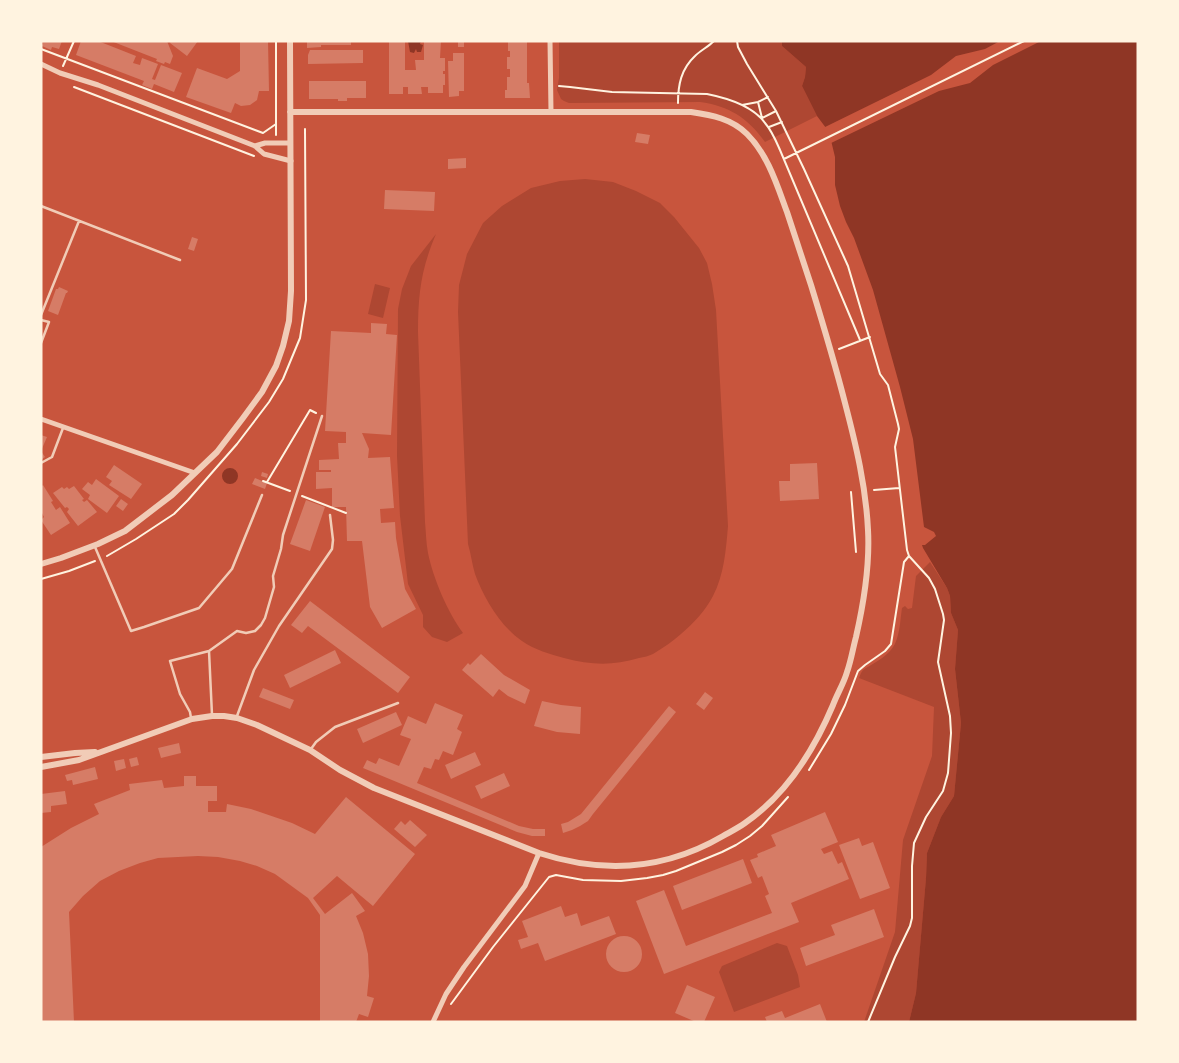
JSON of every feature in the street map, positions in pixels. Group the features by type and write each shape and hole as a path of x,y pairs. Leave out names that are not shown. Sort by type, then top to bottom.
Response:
{"street":[{"path":"41,564 94,546 126,531 151,513 217,452 262,392 276,366 289,321 291,291 290,41"},
{"path":"550,41 551,112"},
{"path":"41,64 60,73 98,85 255,146 264,154 291,161"},
{"path":"41,767 80,760 192,719 212,716 237,718 257,725 310,750 340,770 374,788 540,853 582,864 624,866 648,864 677,857 713,842 746,823 770,803 792,778 810,751 847,673 866,587 868,552 867,513 860,464 832,352 793,229 766,160 746,133 732,123 715,116 691,112 290,112"},
{"path":"255,146 265,143 290,146"},
{"path":"41,419 195,473"},
{"path":"41,757 101,752"},
{"path":"433,1022 446,994 464,967 525,886 540,853"}],"lane":[{"path":"41,206 180,260"},
{"path":"41,315 79,221"},
{"path":"41,320 49,322 41,342"},
{"path":"192,719 180,694 170,661 209,651 237,631 255,631 261,625 274,587 273,576 281,550 283,535 322,416"},
{"path":"41,463 52,457 64,427"},
{"path":"94,546 131,631 144,628 199,608 232,569 262,495"},
{"path":"237,718 254,670 278,626 332,549 333,540 330,515"},
{"path":"209,651 212,716"},
{"path":"310,750 316,742 335,727 398,703"}],"path":[{"path":"63,66 74,41"},
{"path":"276,41 276,134"},
{"path":"678,103 681,76 687,65 714,41"},
{"path":"737,41 747,64 782,122 848,266 880,374 888,385 898,424 899,430 895,447 906,544 910,556 929,578 935,589 944,620 938,662 950,716 951,733 948,773 943,791 926,817 914,843 912,918 910,926 894,958 868,1022"},
{"path":"784,158 1024,41"},
{"path":"41,48 263,133 276,124"},
{"path":"66,84 257,157"},
{"path":"557,86 612,92 698,93 715,96 758,114 769,128 784,158 860,340"},
{"path":"742,106 768,97"},
{"path":"758,102 762,118"},
{"path":"762,118 776,111"},
{"path":"769,128 782,122"},
{"path":"276,129 282,129"},
{"path":"41,579 100,559 136,539 174,514 237,444 283,378 300,338 306,300 305,129"},
{"path":"832,352 870,337"},
{"path":"294,493 265,481 310,410"},
{"path":"874,490 899,488"},
{"path":"851,492 856,552"},
{"path":"303,496 346,513"},
{"path":"806,774 831,734 858,671 885,651 891,644 904,562 910,556"},
{"path":"450,1005 493,947 550,877 556,876 583,880 621,880 663,876 722,852 743,840 762,826 790,794"}],"shaded area":[{"path":"408,41 421,41 420,44 423,45 421,52 417,52 416,49 414,53 410,52"},
{"path":"559,41 782,41 782,46 806,67 802,86 817,116 765,142 752,126 729,110 700,102 569,103 561,99 557,90 559,78"},
{"path":"782,41 1138,41 1138,1022 909,1022 916,993 927,853 941,817 954,796 961,723 955,669 958,630 951,613 950,596 947,588 922,545 925,545 936,536 934,532 924,527 913,439 873,290 840,206 835,185 835,157 829,132 817,116 802,86 806,67 782,46"},
{"path":"585,179 613,182 660,203 699,248 707,263 716,310 728,526 722,571 717,588 706,607 690,626 678,637 653,654 629,661 602,664 553,655 522,641 500,620 483,592 475,574 468,544 458,312 459,285 467,254 483,223 502,206 531,188 560,181"},
{"path":"436,234 421,282 418,332 427,549 433,573 442,595 463,633 447,642 432,637 423,627 423,615 408,584 400,516 397,456 398,309 402,289 411,266"},
{"path":"375,284 390,288 383,318 368,314"},
{"path":"230,468 236,470 238,476 236,482 230,484 224,482 222,476 224,470"},
{"path":"930,562 947,588 950,596 951,613 958,630 955,669 961,723 954,796 941,817 927,853 916,993 909,1022 864,1022 895,932 903,840 932,756 934,707 859,678 863,670 884,656 893,647 899,631 902,608 905,606 908,609 912,608 916,576"},
{"path":"777,943 787,946 798,975 800,987 734,1012 719,972 722,966"}],"pier":[{"path":"1000,41 1041,41 993,65 970,83 939,91 829,144 823,128 931,75 956,56 985,49"}],"building":[{"path":"41,41 62,41 59,49 52,47 51,50 42,46 43,43"},
{"path":"81,41 98,41 136,56 133,63 140,65 142,58 158,64 152,79 155,80 161,65 182,73 174,92 154,84 152,89 142,85 144,81 76,55"},
{"path":"111,41 167,41 173,56 170,64 165,62 164,64 156,61 157,59"},
{"path":"171,41 198,41 187,56 170,43"},
{"path":"240,41 268,41 269,91 259,91 257,100 250,105 241,106 235,103 231,113 186,97 197,68 227,79 240,71"},
{"path":"307,41 351,41 351,45 321,45 321,47 307,48"},
{"path":"389,41 405,41 405,70 416,70 415,60 424,60 424,42 441,41 440,58 445,58 445,71 443,71 443,74 445,74 445,85 443,85 443,93 428,93 428,87 421,87 422,94 408,94 408,87 403,87 403,94 389,94"},
{"path":"458,41 464,41 464,47 458,47"},
{"path":"508,41 527,41 527,83 529,83 530,98 505,98 507,77 510,77 510,69 507,69 507,57 510,57"},
{"path":"310,50 363,50 363,63 308,64"},
{"path":"453,53 464,53 464,91 459,91 459,96 449,97 448,61 453,61"},
{"path":"309,81 366,81 366,98 347,98 347,101 338,101 338,99 309,99"},
{"path":"637,133 650,135 648,144 635,142"},
{"path":"466,158 466,168 448,169 448,159"},
{"path":"385,190 435,192 434,211 384,209"},
{"path":"192,237 198,239 194,251 188,249"},
{"path":"59,287 68,291 58,315 48,311 56,289"},
{"path":"371,323 387,324 386,334 397,335 391,435 362,433 369,449 368,458 390,457 394,508 380,509 381,523 395,522 405,589 416,609 382,628 370,607 362,541 347,541 346,507 332,507 332,488 316,489 316,472 331,472 331,470 319,470 319,460 339,459 338,443 346,443 346,432 325,431 331,331 371,333"},
{"path":"41,435 47,437 41,451"},
{"path":"41,451 45,457 41,460"},
{"path":"817,463 819,499 780,501 779,481 790,481 790,464"},
{"path":"114,465 142,484 131,499 109,485 112,481 106,477"},
{"path":"262,472 268,474 267,478 261,476"},
{"path":"255,478 267,483 265,489 252,484"},
{"path":"96,479 119,496 107,513 88,499 90,495 82,489 88,482 92,485"},
{"path":"43,485 56,510 60,507 70,523 51,535 41,520 44,517 41,511 41,487"},
{"path":"74,486 84,499 82,500 84,502 87,500 97,512 78,526 67,512 69,509 65,508 53,493 62,487 69,489"},
{"path":"121,499 128,504 123,511 116,506"},
{"path":"306,500 325,507 310,551 290,544"},
{"path":"310,601 410,677 398,693 308,626 302,633 291,625"},
{"path":"335,650 341,663 290,688 284,675"},
{"path":"481,654 504,675 530,690 525,704 508,696 499,689 493,697 462,670"},
{"path":"263,688 294,700 290,709 259,697"},
{"path":"705,692 713,698 704,710 696,704"},
{"path":"542,701 581,707 580,734 557,732 534,726"},
{"path":"435,703 463,715 457,729 462,732 453,755 443,751 439,760 435,759 431,769 424,767 417,783 519,826 545,829 545,836 532,836 517,832 363,768 367,760 376,764 379,758 399,766 411,739 400,735 408,716 426,724"},
{"path":"669,706 676,712 588,821 563,833 561,824 581,814"},
{"path":"396,712 402,725 363,743 357,729"},
{"path":"179,743 181,753 161,758 158,748"},
{"path":"475,752 481,765 451,779 445,765"},
{"path":"137,757 139,765 131,767 129,759"},
{"path":"124,759 126,768 116,771 114,761"},
{"path":"95,767 98,779 73,785 72,780 67,781 65,775"},
{"path":"504,773 510,786 481,799 475,786"},
{"path":"184,776 196,776 196,786 217,786 217,801 208,801 208,812 226,812 227,804 251,809 292,823 315,834 346,797 415,854 373,906 337,876 313,898 325,914 352,893 365,911 356,916 363,933 368,954 369,976 367,996 374,998 368,1017 359,1014 356,1022 320,1022 320,915 308,898 275,874 257,866 218,857 198,856 158,858 140,863 100,881 83,896 69,912 74,1022 41,1022 41,847 71,828 99,814 94,804 130,790 129,784 162,780 164,788 184,786"},
{"path":"65,791 67,804 51,806 51,812 41,813 41,794"},
{"path":"825,812 838,842 821,849 824,854 832,851 838,864 842,862 849,879 791,903 799,922 664,974 636,901 664,890 686,946 772,913 765,896 769,894 762,876 758,878 750,860 758,857 757,854 776,846 771,835"},
{"path":"410,820 427,835 415,847 394,829 401,821 405,825"},
{"path":"859,838 862,846 873,842 890,888 860,899 839,845"},
{"path":"743,859 752,883 682,910 673,886"},
{"path":"561,906 565,917 577,913 581,926 609,916 616,934 545,961 538,943 521,949 518,940 528,937 522,921"},
{"path":"874,909 884,937 806,966 800,948 835,935 831,925"},
{"path":"624,936 631,937 637,941 641,947 641,961 637,967 631,971 624,972 617,971 611,967 607,961 606,954 607,947 611,941 617,937"},
{"path":"687,985 715,997 704,1022 696,1022 675,1013"},
{"path":"820,1004 827,1022 767,1022 765,1017 782,1011 785,1018"}]}
